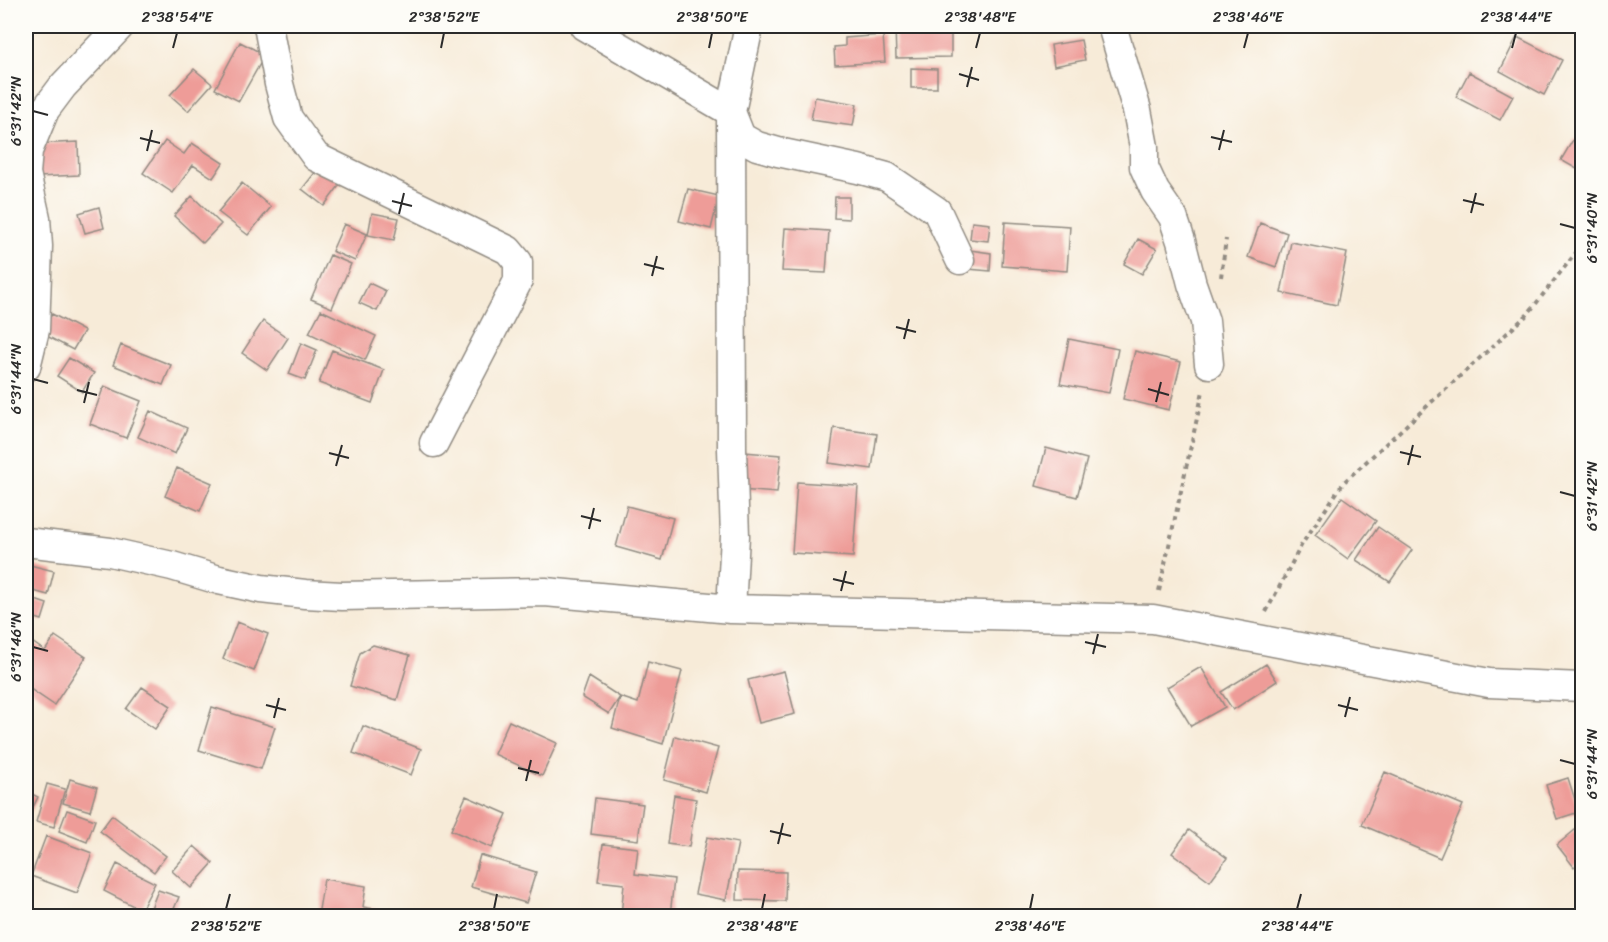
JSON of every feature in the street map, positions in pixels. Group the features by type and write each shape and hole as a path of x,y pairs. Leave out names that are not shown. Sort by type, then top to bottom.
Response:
{"street":[{"path":"26,367 35,330 38,246 36,218 27,173 28,152 45,110 63,86 120,26"},
{"path":"268,26 288,118 316,157 508,250 518,262 518,281 434,443"},
{"path":"584,26 731,112 741,137 757,146 886,177 937,211 960,260"},
{"path":"731,609 735,536 732,449 731,112 749,26"},
{"path":"1112,26 1137,110 1144,147 1144,166 1155,191 1173,217 1205,321 1209,364"},
{"path":"26,542 110,552 172,566 219,580 261,589 305,594 342,596 545,592 731,609 1153,619 1489,683 1582,687"}],"path":[{"path":"1220,283 1226,239"},
{"path":"1253,637 1302,544 1344,482 1527,315 1582,246"},
{"path":"1153,619 1209,364"}],"building":[{"path":"895,26 951,26 951,57 896,58"},
{"path":"883,35 885,62 835,65 834,47 845,46 845,38"},
{"path":"1517,37 1562,60 1544,95 1500,71"},
{"path":"1081,40 1085,60 1054,66 1051,45"},
{"path":"240,42 265,55 239,101 215,89"},
{"path":"911,68 937,69 937,88 911,88"},
{"path":"194,69 212,84 188,111 170,95"},
{"path":"1469,72 1513,96 1500,120 1456,97"},
{"path":"815,97 857,104 853,126 811,120"},
{"path":"1574,138 1582,143 1582,172 1561,160"},
{"path":"165,141 184,154 192,143 223,163 213,178 193,165 173,193 143,173"},
{"path":"78,142 79,175 38,177 36,144"},
{"path":"321,165 342,182 324,206 302,189"},
{"path":"242,183 271,207 248,235 218,212"},
{"path":"688,189 719,196 711,229 679,221"},
{"path":"192,196 221,224 203,243 174,216"},
{"path":"835,197 849,197 849,219 834,218"},
{"path":"99,207 104,228 85,233 79,213"},
{"path":"372,213 399,218 394,240 368,235"},
{"path":"972,222 990,224 988,241 970,239"},
{"path":"1005,222 1070,226 1067,271 1002,266"},
{"path":"1260,223 1287,233 1276,267 1248,257"},
{"path":"344,224 367,234 355,261 332,251"},
{"path":"785,228 829,231 826,273 782,271"},
{"path":"1138,239 1157,249 1142,274 1124,264"},
{"path":"1291,242 1347,253 1337,305 1281,293"},
{"path":"970,250 991,253 990,271 968,269"},
{"path":"330,255 351,264 332,308 311,299"},
{"path":"369,283 386,291 377,311 359,303"},
{"path":"321,310 376,336 365,360 309,333"},
{"path":"52,314 84,331 73,350 41,333"},
{"path":"263,321 288,338 267,370 242,353"},
{"path":"1069,339 1118,349 1109,393 1060,384"},
{"path":"301,343 317,350 305,380 289,374"},
{"path":"121,345 171,365 163,385 113,365"},
{"path":"332,350 384,370 372,403 319,383"},
{"path":"1135,351 1181,362 1169,410 1123,399"},
{"path":"69,358 94,373 82,392 57,376"},
{"path":"104,386 141,401 126,438 90,424"},
{"path":"150,411 187,428 175,454 138,437"},
{"path":"834,428 877,434 872,469 829,463"},
{"path":"1046,448 1087,459 1077,497 1036,486"},
{"path":"744,452 781,455 777,493 741,490"},
{"path":"177,468 212,483 200,511 165,496"},
{"path":"797,482 858,486 853,557 792,553"},
{"path":"1342,497 1376,521 1348,559 1315,535"},
{"path":"627,506 673,518 662,560 616,547"},
{"path":"1378,527 1412,550 1390,582 1356,560"},
{"path":"26,564 54,571 48,595 26,589"},
{"path":"26,597 47,604 42,620 26,615"},
{"path":"237,622 268,634 254,671 223,659"},
{"path":"55,636 86,657 54,705 26,686 26,638 45,651"},
{"path":"373,645 410,655 397,700 350,686 360,653"},
{"path":"648,662 682,671 663,744 612,728 620,697 638,703"},
{"path":"1266,664 1277,681 1233,710 1221,692"},
{"path":"1201,667 1225,707 1191,726 1167,687"},
{"path":"784,671 795,714 759,723 748,680"},
{"path":"589,677 620,697 609,714 582,697"},
{"path":"142,687 171,706 155,729 126,709"},
{"path":"212,707 275,727 261,769 199,750"},
{"path":"509,721 557,743 542,776 494,754"},
{"path":"363,726 421,749 411,775 353,753"},
{"path":"675,736 718,748 706,792 664,780"},
{"path":"1385,772 1463,805 1440,858 1362,825"},
{"path":"1568,778 1579,812 1557,819 1546,785"},
{"path":"70,779 97,787 90,811 63,803"},
{"path":"47,784 65,789 54,827 36,822"},
{"path":"26,791 38,797 30,813 26,810"},
{"path":"674,795 696,799 689,847 667,844"},
{"path":"466,796 507,814 492,848 451,830"},
{"path":"595,798 643,804 638,840 591,834"},
{"path":"67,810 95,820 87,842 59,831"},
{"path":"112,815 166,856 154,872 100,831"},
{"path":"1582,824 1582,860 1574,867 1557,845"},
{"path":"1189,830 1227,858 1210,881 1172,853"},
{"path":"46,836 92,853 77,893 31,876"},
{"path":"707,837 738,843 726,900 695,894"},
{"path":"603,844 638,848 635,874 674,879 670,916 621,916 624,884 598,881"},
{"path":"194,846 213,863 191,888 172,871"},
{"path":"480,855 536,872 526,903 471,887"},
{"path":"117,864 155,883 141,910 104,891"},
{"path":"738,871 786,872 785,901 737,900"},
{"path":"324,879 366,886 363,907 380,910 379,916 318,916"},
{"path":"158,890 179,897 171,916 148,916"}]}
